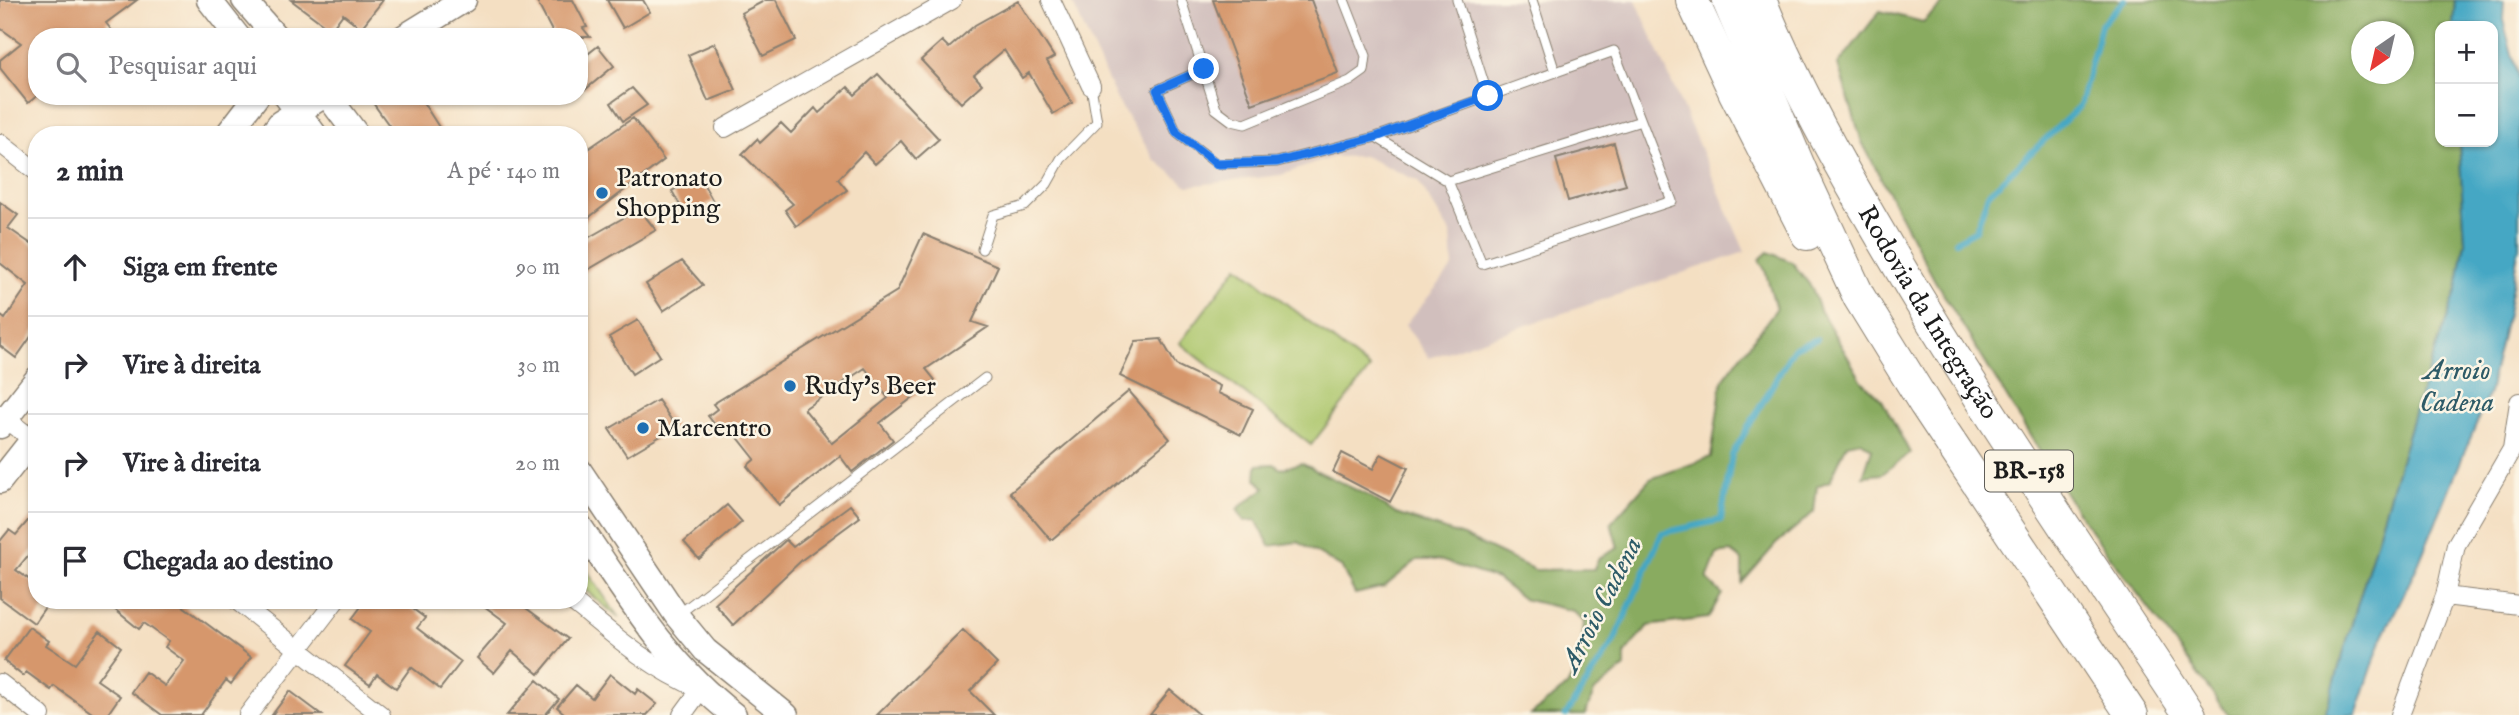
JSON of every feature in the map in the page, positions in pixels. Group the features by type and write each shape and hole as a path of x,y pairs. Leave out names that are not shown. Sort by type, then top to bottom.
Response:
{"highway":[{"path":"1692,0 1735,93 1808,237 1859,297"},
{"name":"Rodovia da Integração","path":"1728,0 1805,183 1859,297 1925,404 2132,715"},
{"name":"Rodovia da Integração","path":"1760,0 1842,172 1873,224 1944,341 2190,715"}],"main road":[{"path":"209,0 231,28"},
{"path":"243,0 268,28"},
{"path":"419,28 464,0"},
{"path":"234,126 250,105"},
{"path":"278,126 292,105"},
{"path":"294,105 309,126"},
{"path":"332,105 350,126"},
{"path":"2,419 28,389"},
{"path":"0,481 28,447"},
{"path":"588,483 677,616 705,650 786,715"},
{"path":"588,538 649,628 701,689 734,715"}],"street":[{"path":"725,128 952,0"},
{"path":"1051,0 1091,86"},
{"path":"0,143 28,165"},
{"path":"2400,715 2445,596 2456,545 2512,449 2519,402"},
{"path":"2,419 28,435"},
{"path":"2445,596 2519,605"},
{"path":"247,609 381,715"},
{"path":"248,715 330,609"},
{"path":"582,609 650,663 672,677 701,689 682,715"},
{"path":"0,683 41,715"}],"lane":[{"path":"1181,0 1216,108 1232,121 1245,124 1350,81 1364,71 1366,56 1344,0"},
{"path":"1457,0 1488,96"},
{"path":"1532,0 1555,72"},
{"path":"1204,69 1157,90 1177,133 1217,164 1277,162 1376,137 1614,51 1672,201 1482,264 1448,181 1376,137"},
{"path":"982,249 993,215 1025,206 1046,184 1061,159 1097,122 1091,86"},
{"path":"1448,181 1641,121"},
{"path":"677,616 985,378"}],"shaded area":[{"path":"1071,0 1636,0 1745,252 1429,358 1405,325 1453,267 1451,234 1418,181 1364,156 1333,157 1281,175 1188,186 1154,159 1117,100"}],"green space":[{"path":"1947,0 2455,0 2453,21 2435,21 2435,147 2459,147 2465,242 2457,289 2414,413 2325,715 2228,715 2075,509 1934,279 1862,142 1838,65 1880,11 1923,22"},
{"path":"1768,252 1792,262 1812,288 1820,310 1862,381 1882,400 1910,453 1882,474 1863,476 1872,449 1861,441 1847,444 1830,481 1817,486 1814,512 1776,544 1742,583 1742,560 1731,552 1717,554 1707,579 1722,594 1708,618 1648,626 1625,653 1625,667 1594,692 1585,715 1531,715 1567,686 1580,661 1584,622 1573,611 1523,599 1497,579 1439,560 1417,560 1384,587 1355,594 1342,568 1298,542 1270,546 1256,520 1244,521 1237,509 1265,488 1256,479 1257,465 1274,464 1281,469 1301,463 1371,497 1396,514 1463,536 1535,570 1594,569 1599,558 1618,548 1611,523 1650,479 1711,457 1722,381 1776,309 1765,270 1759,260"},
{"path":"1238,266 1370,369 1311,445 1180,343"},
{"path":"588,572 619,618 588,592"}],"water":[{"name":"Arroio Cadena","path":"2455,0 2504,0 2503,20 2519,80 2519,247 2508,309 2489,393 2418,565 2382,638 2356,715 2325,715 2414,413 2457,289 2465,242 2459,147 2498,147 2498,21 2453,21"}],"building":[{"path":"0,0 137,0 106,23 110,28 28,28 28,103 0,68 0,60 21,43 0,28"},
{"path":"291,0 383,0 361,28 343,14 332,28 328,28"},
{"path":"536,0 573,0 587,27 583,28 550,28"},
{"path":"607,0 643,0 650,12 623,28"},
{"path":"766,0 776,0 796,40 763,56 741,13"},
{"path":"1213,0 1311,0 1338,73 1252,104"},
{"path":"1018,1 1054,57 1047,61 1072,103 1053,114 1029,73 1022,78 1004,50 974,75 982,84 961,103 921,60 942,41 949,48 975,25"},
{"path":"715,43 736,90 708,101 688,55"},
{"path":"598,46 614,66 588,87 588,54"},
{"path":"878,74 939,139 916,159 901,141 875,164 864,152 838,179 847,190 796,226 785,210 793,204 742,154 757,139 760,143 781,123 791,133 815,108 819,113 848,87 855,95"},
{"path":"632,88 647,105 623,121 611,103"},
{"path":"374,105 425,105 438,126 390,126"},
{"path":"633,118 664,160 588,218 588,149"},
{"path":"1614,143 1626,185 1568,201 1556,159"},
{"path":"699,176 713,201 686,216 672,191"},
{"path":"0,202 18,215 8,228 28,242 28,285 0,263"},
{"path":"639,209 656,230 588,270 588,238"},
{"path":"923,234 998,266 972,322 988,327 926,369 935,380 880,423 893,440 852,472 840,456 779,505 747,466 755,459 732,430 724,436 708,416 717,409 713,404 897,291","holes":["865,368 888,398 832,443 804,409"]},
{"path":"682,261 703,285 663,311 646,284"},
{"path":"28,285 28,341 16,358 0,346 0,315 5,319"},
{"path":"638,320 660,356 632,374 609,337"},
{"path":"1161,339 1176,365 1220,386 1218,393 1253,409 1241,435 1120,376 1136,341"},
{"path":"1129,391 1170,439 1051,540 1010,492"},
{"name":"Marcentro","path":"658,400 676,427 627,456 609,429"},
{"path":"1342,453 1373,469 1381,454 1408,468 1390,502 1333,472"},
{"path":"727,505 742,522 699,559 684,542"},
{"path":"850,505 860,517 803,559 733,625 715,604 786,540 793,547"},
{"path":"28,521 28,556 16,570 28,579 28,609 44,609 34,623 0,598 0,541 9,530 16,535"},
{"path":"114,609 187,609 251,657 231,684 226,680 201,715 162,715 131,692 145,672 165,686 184,661 165,647 169,641 144,623 139,629"},
{"path":"359,609 413,609 425,618 417,628 461,662 440,689 411,667 396,688 377,674 370,684 345,666 370,632 352,619"},
{"path":"488,609 527,609 568,639 539,674 512,651 494,673 477,658 507,623"},
{"path":"29,627 49,641 46,645 75,664 100,631 121,647 97,680 120,696 107,715 95,715 54,686 51,690 26,672 23,676 4,661"},
{"path":"963,630 997,664 970,691 994,715 877,715"},
{"path":"610,674 635,694 638,689 657,704 647,715 566,715 557,707 576,685 592,698"},
{"path":"537,680 559,699 545,715 507,715"},
{"path":"1170,690 1200,715 1150,715"},
{"path":"290,691 322,715 272,715"}],"waterway":[{"name":"Arroio Cadena","path":"1956,241 1976,230 1988,194 2080,106 2101,25 2124,0"},
{"name":"Arroio Cadena","path":"1566,715 1614,641 1662,533 1721,520 1732,455 1794,348 1817,339"}],"place":[{"name":"Patronato Shopping","path":"602,193"},
{"name":"Rudy's Beer","path":"790,386"},
{"name":"Marcentro","path":"643,428"}],"route":[{"path":"1204,69 1157,90 1177,133 1217,164 1277,162 1376,137 1488,96"}]}
